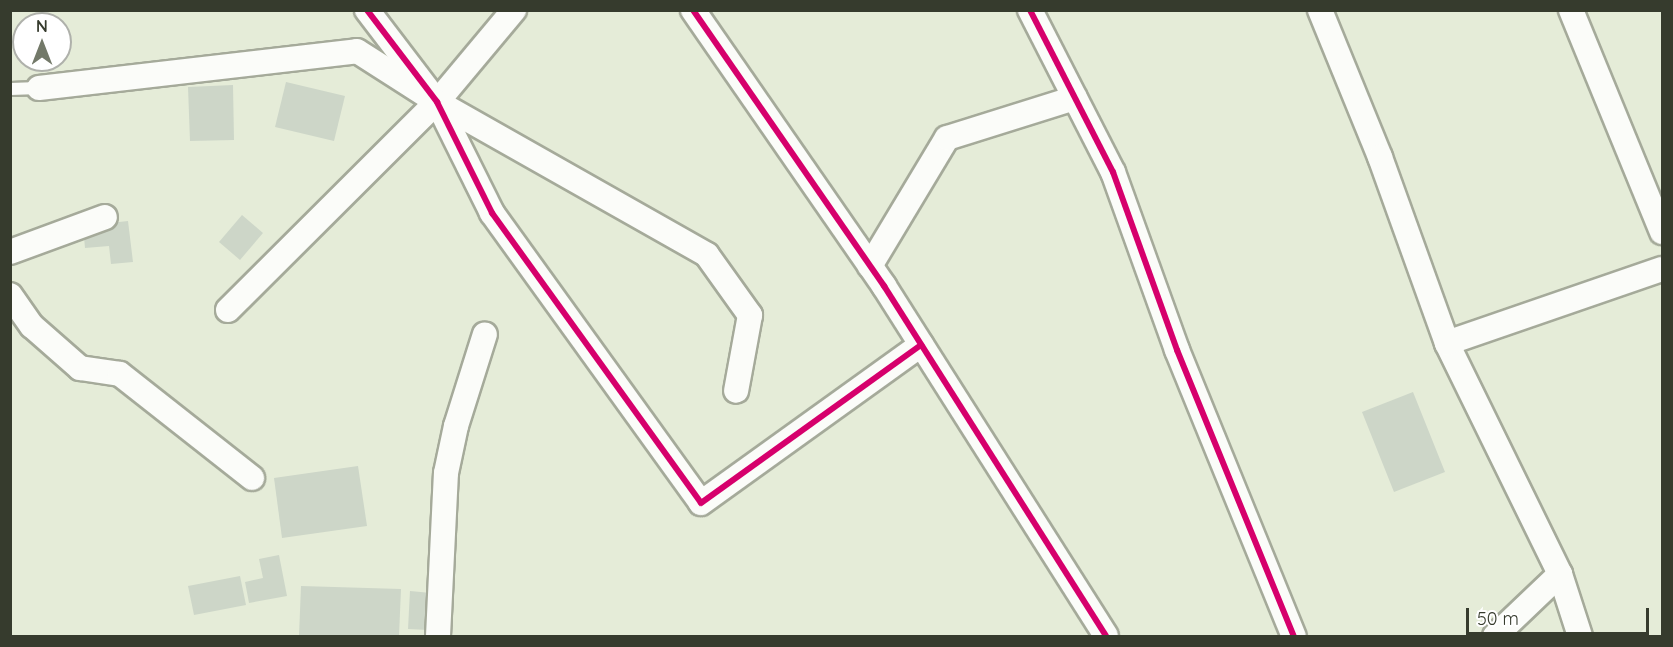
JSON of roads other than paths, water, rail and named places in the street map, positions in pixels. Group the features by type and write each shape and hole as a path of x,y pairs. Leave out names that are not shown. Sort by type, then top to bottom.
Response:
{"street":[{"path":"367,10 437,102 492,213 701,503 921,345"},
{"path":"228,310 437,102 514,10"},
{"path":"693,10 870,266 1106,636"},
{"path":"1030,10 1113,172 1177,350 1294,636"},
{"path":"1320,10 1380,157 1447,343 1560,574 1580,636"},
{"path":"1570,10 1662,232"},
{"path":"39,88 357,51 437,102 707,255 750,315 736,392"},
{"path":"870,266 947,138 1075,98"},
{"path":"10,252 105,217"},
{"path":"1447,343 1662,270"},
{"path":"10,295 33,326 80,368 120,374 252,478"},
{"path":"438,636 446,473 456,426 485,334"},
{"path":"1495,636 1560,574"}],"lane":[{"path":"10,89 39,88"}]}
